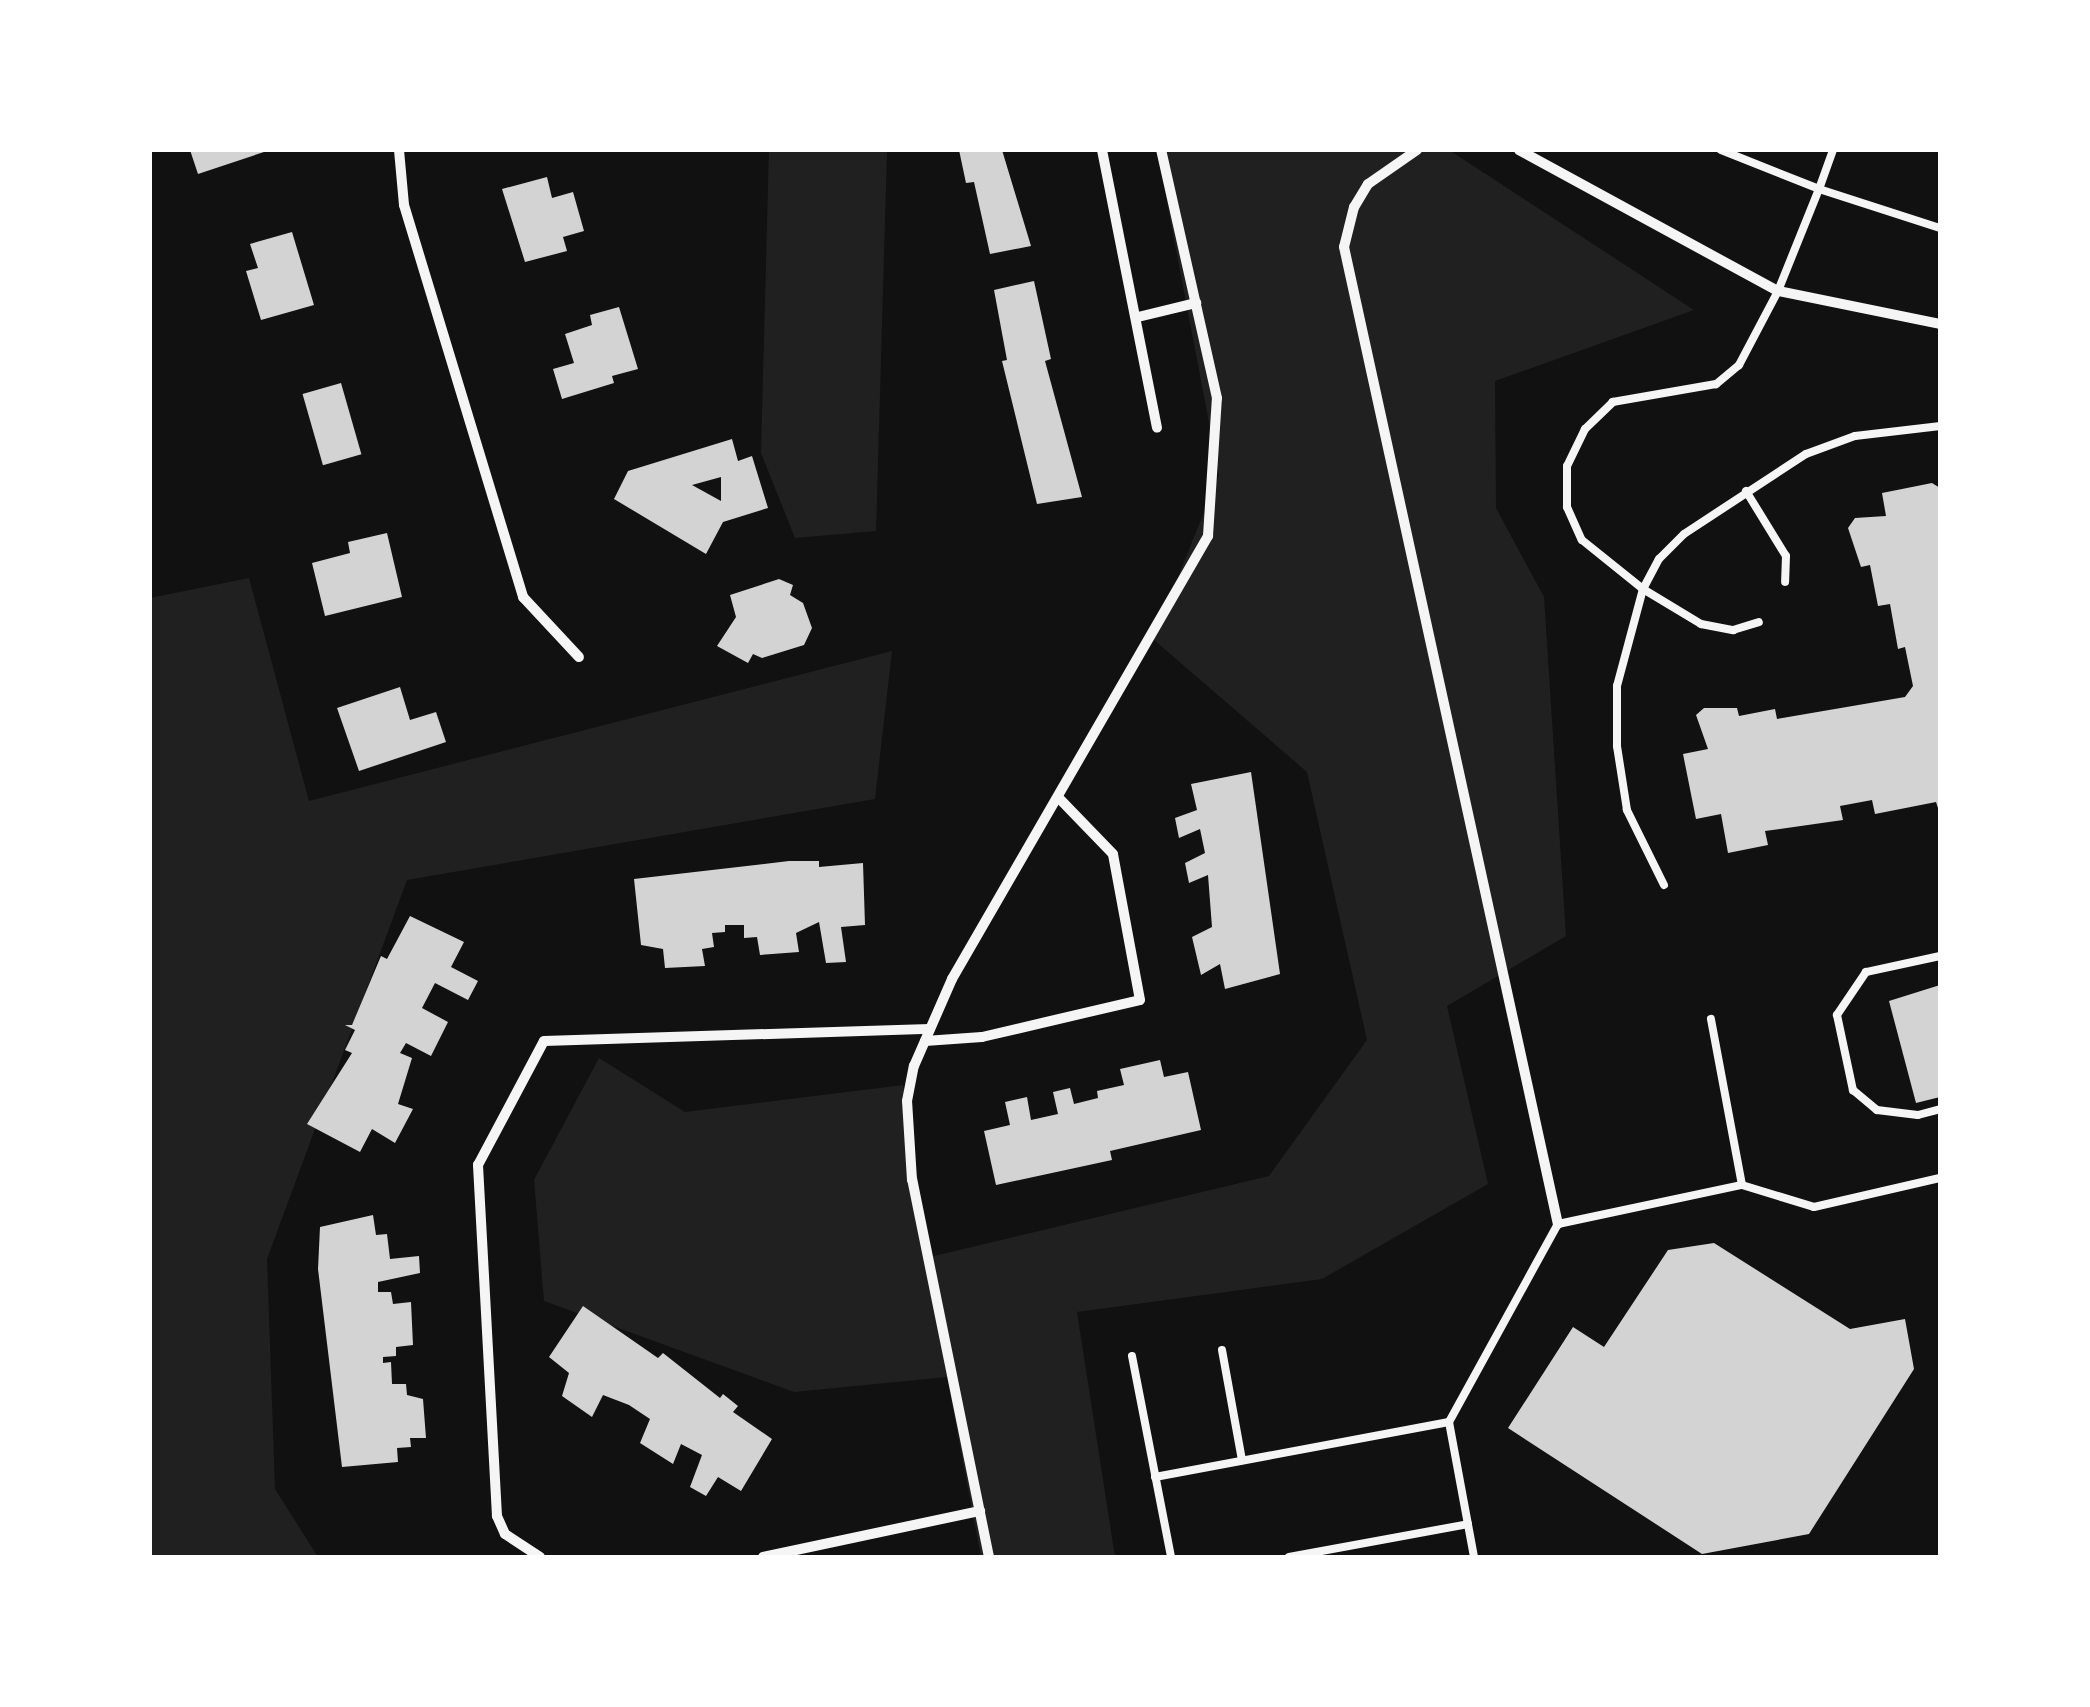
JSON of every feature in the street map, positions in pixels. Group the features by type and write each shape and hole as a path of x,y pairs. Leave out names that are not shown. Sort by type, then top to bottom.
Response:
{"street":[{"path":"398,150 404,205 523,597 579,656"},
{"path":"1102,150 1157,428"},
{"path":"989,1557 906,1134 914,1066 952,978 1208,536 1217,398 1161,150"},
{"path":"1417,150 1368,184 1354,207 1344,247 1558,1224"},
{"path":"1518,150 1778,292 1940,324"},
{"path":"1138,318 1196,303"},
{"path":"540,1557 505,1534 497,1516 478,1165 544,1041 982,1037 1140,1000 1113,854 1058,797"},
{"path":"762,1557 980,1511"}],"lane":[{"path":"1720,150 1736,153 1819,189 1940,228"},
{"path":"1759,622 1734,630 1701,624 1643,589 1582,540 1566,508 1568,466 1585,428 1614,402 1716,384 1738,365 1778,292 1833,150"},
{"path":"1664,885 1627,810 1617,746 1617,686 1643,589 1659,559 1684,534 1806,454 1855,436 1940,426"},
{"path":"1746,490 1786,556 1785,582"},
{"path":"1940,956 1866,972 1837,1016 1853,1090 1877,1110 1918,1115 1940,1109"},
{"path":"1711,1019 1742,1185"},
{"path":"1474,1557 1449,1422 1558,1224 1742,1185 1814,1207 1940,1178"},
{"path":"1222,1350 1242,1460"},
{"path":"1132,1356 1171,1557"},
{"path":"1155,1477 1449,1422"},
{"path":"1289,1557 1468,1524"}],"shaded area":[{"path":"769,150 887,150 876,531 795,538 761,453"},
{"path":"1157,150 1449,150 1694,310 1495,381 1496,508 1544,597 1566,936 1447,1006 1488,1184 1322,1279 1077,1312 1115,1557 981,1557 947,1377 794,1392 544,1301 534,1180 599,1058 685,1112 903,1085 930,1257 1269,1176 1367,1040 1307,772 1153,639 1219,475"},
{"path":"249,578 309,801 892,651 875,799 407,880 267,1259 275,1489 318,1557 150,1557 150,598"}],"building":[{"path":"190,150 266,150 267,151 198,174"},
{"path":"959,150 1002,150 1031,246 990,254 974,182 966,183"},
{"path":"547,177 552,198 573,192 584,231 563,237 567,251 525,262 502,189"},
{"path":"292,232 314,305 261,320 246,271 258,268 250,244"},
{"path":"1034,281 1051,359 1045,361 1082,497 1037,504 1002,361 1007,360 994,290"},
{"path":"619,307 638,369 612,376 614,383 562,399 553,369 574,363 565,334 592,325 590,315"},
{"path":"341,383 361,454 323,465 303,394"},
{"path":"732,439 738,461 752,456 768,508 723,522 706,554 614,499 628,471","holes":["721,477 721,501 692,485"]},
{"path":"1932,483 1940,488 1940,814 1936,802 1875,814 1872,800 1840,806 1843,820 1765,831 1768,845 1728,853 1721,814 1696,819 1683,754 1708,749 1696,715 1704,708 1737,708 1739,716 1775,709 1777,719 1905,697 1913,686 1905,647 1898,649 1890,604 1878,606 1870,565 1861,567 1848,528 1855,518 1886,516 1882,493"},
{"path":"387,533 402,597 325,616 312,563 350,553 348,542"},
{"path":"779,579 793,585 790,595 803,603 812,628 804,645 762,658 753,654 748,663 717,646 736,617 730,595"},
{"path":"400,687 410,720 436,712 446,742 359,771 337,708"},
{"path":"1251,772 1280,974 1225,989 1220,964 1201,975 1192,937 1212,927 1208,875 1189,883 1185,863 1205,853 1200,829 1179,838 1175,818 1197,810 1191,784"},
{"path":"819,861 819,867 863,863 865,925 841,927 846,962 826,963 819,922 796,933 799,952 760,955 757,937 744,938 744,925 725,925 725,932 712,933 714,947 702,949 705,966 665,968 663,949 641,945 634,879"},
{"path":"410,916 464,942 451,967 478,981 468,1000 435,983 422,1008 448,1022 431,1056 406,1043 400,1053 412,1058 398,1104 413,1109 395,1143 372,1129 360,1152 307,1124 352,1053 345,1050 355,1030 345,1025 352,1025 381,956 387,959"},
{"path":"1940,985 1940,1097 1916,1103 1889,1001"},
{"path":"1160,1060 1164,1077 1188,1072 1201,1130 1110,1151 1112,1160 996,1185 984,1131 1010,1125 1005,1102 1027,1097 1031,1120 1058,1114 1053,1092 1070,1088 1074,1104 1098,1098 1097,1091 1124,1085 1120,1069"},
{"path":"373,1215 376,1235 387,1234 390,1259 419,1256 420,1273 378,1282 378,1292 391,1292 393,1304 411,1302 413,1345 396,1347 396,1356 383,1357 383,1363 391,1362 392,1384 406,1384 407,1395 423,1399 426,1438 410,1438 411,1447 397,1448 398,1462 342,1467 318,1269 320,1227"},
{"path":"1714,1243 1850,1329 1905,1319 1914,1369 1809,1534 1702,1554 1508,1428 1573,1327 1604,1347 1668,1250"},
{"path":"583,1306 658,1358 663,1353 720,1398 723,1394 738,1406 733,1412 772,1439 741,1491 718,1477 706,1496 690,1487 702,1455 681,1444 673,1464 640,1443 650,1419 629,1405 603,1395 592,1417 562,1396 569,1373 549,1357"}]}
